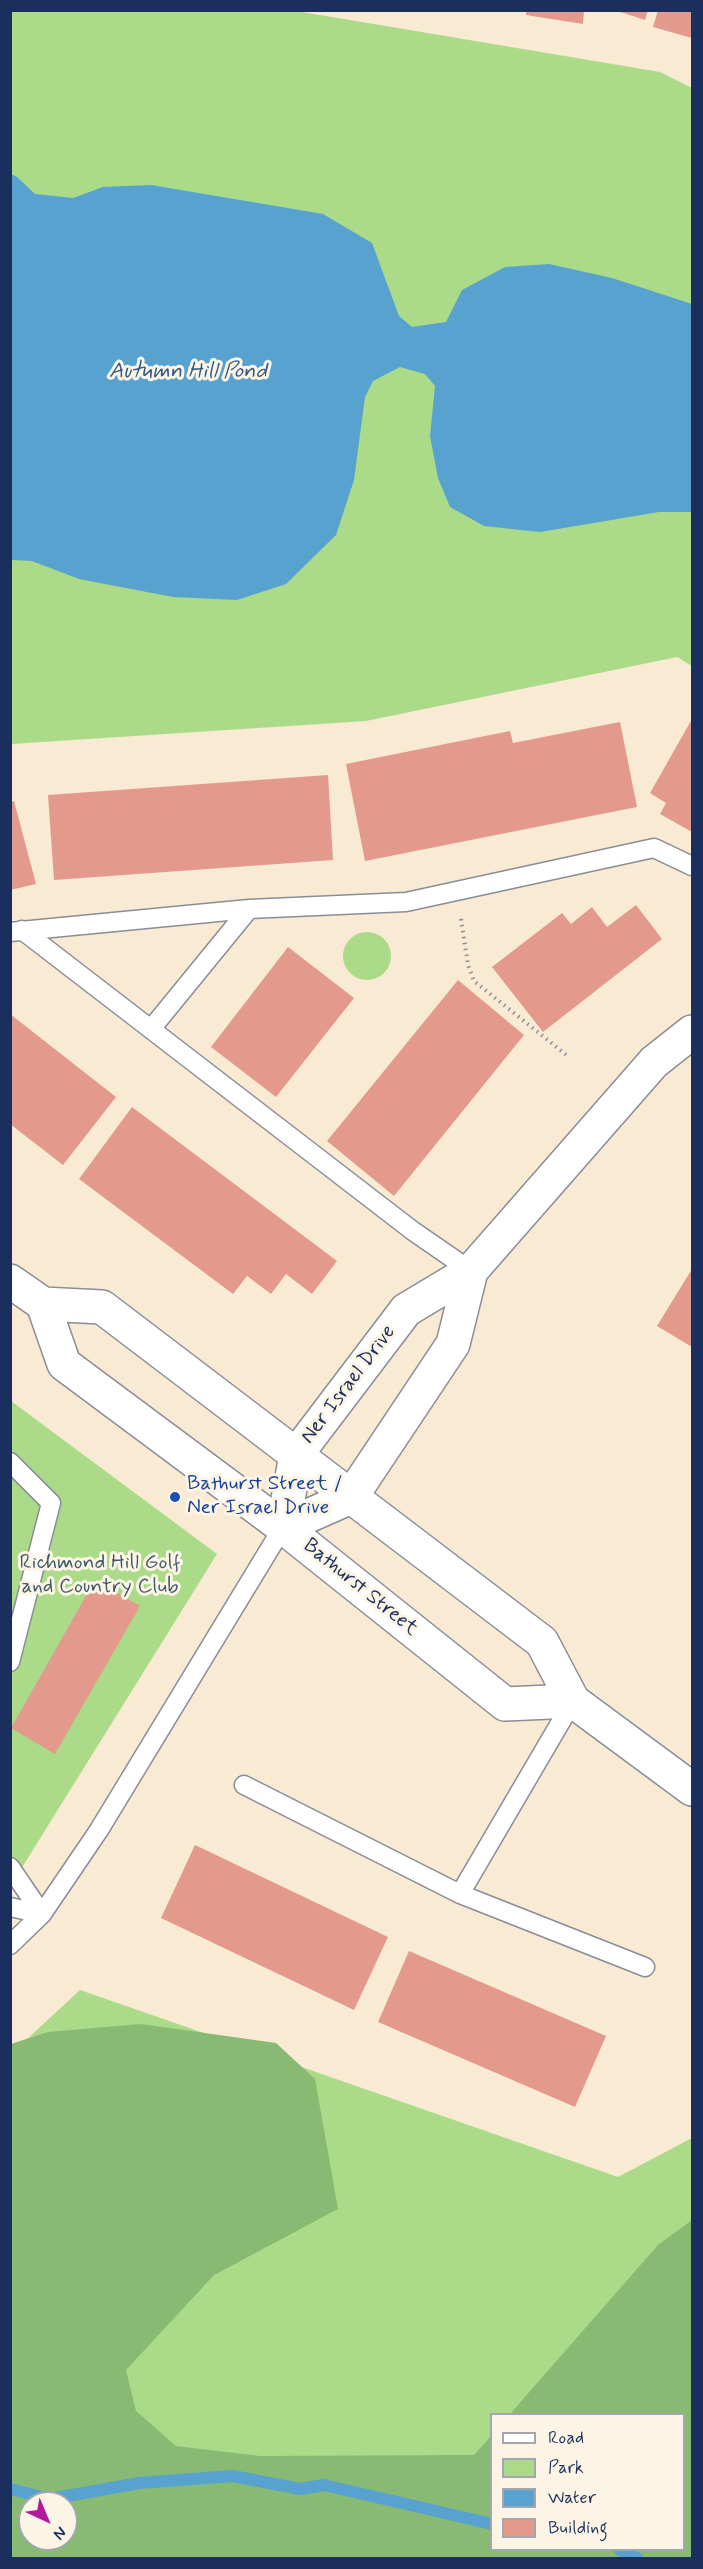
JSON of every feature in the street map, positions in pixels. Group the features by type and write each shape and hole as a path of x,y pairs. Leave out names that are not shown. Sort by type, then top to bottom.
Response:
{"main road":[{"name":"Ner Israel Drive","path":"283,1527 297,1455 406,1310 471,1271 654,1062 693,1032"},
{"name":"Ner Israel Drive","path":"351,1497 453,1344 471,1271"},
{"path":"10,1281 43,1304 102,1307 542,1642 573,1701 693,1789"},
{"name":"Bathurst Street","path":"43,1304 64,1364 283,1527 505,1704 573,1701"},
{"path":"283,1527 351,1497"}],"lane":[{"path":"16,931 249,909 406,902 654,848 693,866"},
{"path":"151,1029 249,909"},
{"path":"16,931 151,1029 413,1231 471,1271"},
{"path":"10,1462 51,1503 10,1662"},
{"path":"10,1945 42,1914 99,1830 283,1527"},
{"path":"460,1894 573,1701"},
{"path":"244,1785 460,1894 645,1966"},
{"path":"10,1867 42,1914"},
{"path":"10,1907 42,1914"}],"path":[{"path":"457,891 468,965 474,981 569,1057"}],"green space":[{"path":"11,11 296,11 660,72 692,88 692,666 677,657 366,721 11,744"},
{"path":"367,932 384,939 391,956 384,973 367,980 350,973 343,956 350,939"},
{"name":"Richmond Hill Golf and Country Club","path":"11,1401 217,1554 11,1885"},
{"path":"80,1990 618,2177 692,2138 692,2558 11,2558 11,2054"},
{"path":"141,2024 276,2043 315,2079 338,2209 214,2275 126,2370 136,2411 176,2446 260,2456 474,2455 490,2437 490,2551 685,2551 685,2413 511,2413 658,2245 692,2220 692,2558 11,2558 11,2044 48,2032"}],"water":[{"name":"Autumn Hill Pond","path":"11,174 35,194 73,198 103,187 151,185 323,214 372,243 399,316 412,327 446,322 462,290 505,267 549,264 612,278 692,304 692,512 659,512 540,532 484,526 450,507 438,478 430,436 435,386 425,374 400,367 373,381 365,397 354,480 336,535 286,584 237,600 173,597 79,579 32,561 11,560"}],"building":[{"path":"526,10 584,10 583,24 526,15"},
{"path":"614,10 648,10 645,20"},
{"path":"658,10 692,10 692,38 653,27"},
{"path":"692,719 692,832 660,814 666,803 650,793"},
{"path":"620,722 637,807 365,861 346,764 510,731 513,743"},
{"path":"328,775 333,860 54,880 48,795"},
{"path":"14,801 36,884 10,890 10,802"},
{"path":"636,905 662,939 543,1032 492,967 562,913 571,924 592,907 607,927"},
{"path":"288,947 354,998 276,1097 211,1047"},
{"path":"458,980 524,1035 394,1196 327,1141"},
{"path":"10,1014 116,1097 63,1165 10,1124"},
{"path":"132,1107 337,1261 312,1294 286,1274 271,1294 247,1276 233,1294 79,1179"},
{"path":"692,1269 692,1347 657,1326"},
{"path":"95,1580 140,1606 55,1754 11,1728"},
{"path":"195,1845 388,1937 354,2010 161,1918"},
{"path":"409,1951 606,2036 575,2107 378,2022"}],"waterway":[{"path":"10,2489 50,2499 139,2483 233,2476 300,2489 324,2485 490,2524"},
{"path":"622,2551 637,2558"}],"place":[{"name":"Bathurst Street / Ner Israel Drive","path":"175,1497"}]}
